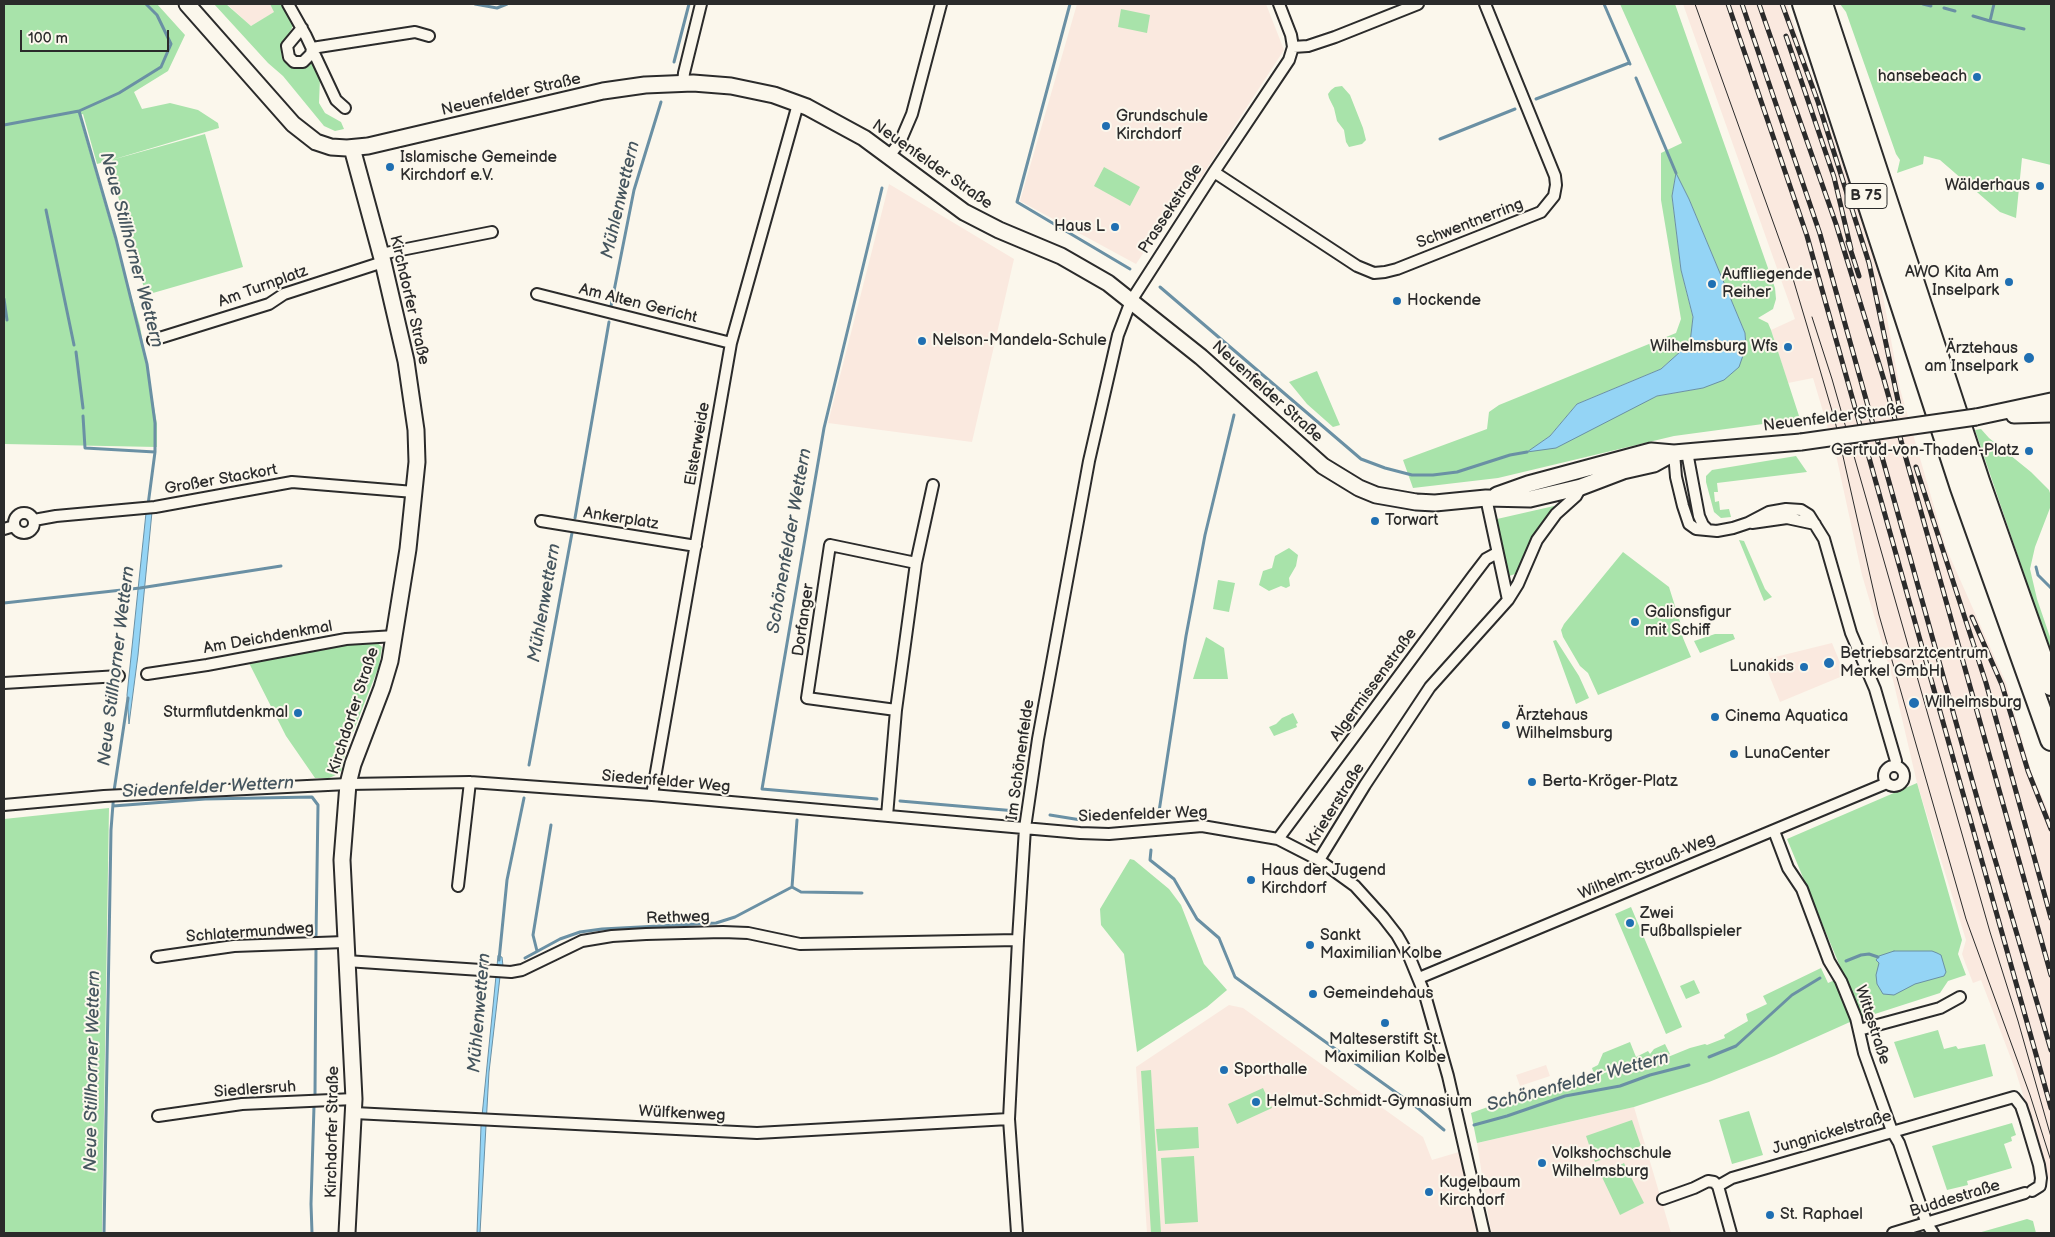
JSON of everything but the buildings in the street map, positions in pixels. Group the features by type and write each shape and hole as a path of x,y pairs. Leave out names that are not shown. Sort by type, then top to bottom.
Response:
{"highway":[{"name":"B 75","path":"1803,4 1962,488 2051,740"},
{"name":"B 75","path":"1822,4 1979,481 2051,685"}],"main road":[{"name":"Neuenfelder Straße","path":"187,4 293,124 320,144 336,148 352,148 389,141 615,89 645,85 683,83 717,85 746,89 798,104 839,124 889,156 928,187 964,212 1085,268 1131,301 1201,357 1323,466 1359,488 1376,495 1416,502 1435,503 1486,498 1530,499 1581,487 1624,471 1654,464 1681,452"},
{"name":"Kirchdorfer Straße","path":"347,1233 354,1106 342,860 348,784 362,738 386,677 395,636 417,462 412,394 382,258 352,148"},
{"name":"Neuenfelder Straße","path":"1486,498 1528,484 1651,451 1681,452 1801,442 1998,414 2051,402"},
{"name":"Neuenfelder Straße","path":"1998,414 2051,414"}],"street":[{"path":"288,4 302,28 336,100 345,108"},
{"path":"683,83 701,4"},
{"path":"889,156 900,142 912,114 941,4"},
{"path":"1279,4 1291,35 1293,47 1308,46 1335,37 1418,4"},
{"name":"Schwentnerring","path":"1214,172 1357,266 1374,273 1397,269 1541,212 1554,196 1556,185 1554,173 1485,4"},
{"path":"302,28 287,46 289,58 294,62 303,62 310,54 312,48"},
{"path":"312,48 414,32 429,36"},
{"name":"Prassekstraße","path":"1131,301 1288,60 1293,47"},
{"name":"Elsterweide","path":"652,795 731,343 798,104"},
{"name":"Am Turnplatz","path":"153,340 269,304 284,294 382,258 492,232"},
{"name":"Am Alten Gericht","path":"537,294 731,343"},
{"name":"Im Schönenfelde","path":"1017,1233 1010,1120 1018,940 1026,828 1040,729 1089,461 1118,335 1131,301"},
{"path":"1681,452 1699,516 1707,529"},
{"name":"Wilhelm-Strauß-Weg","path":"1418,978 1887,783 1894,786 1903,780 1902,769 1895,766 1896,761 1875,689 1851,633 1824,540 1815,524 1787,518 1748,523 1723,530 1696,529 1689,524 1686,517 1676,476 1681,452"},
{"name":"Großer Stackort","path":"34,520 56,516 151,508 292,482 414,492"},
{"path":"888,816 896,710 916,563 933,485"},
{"name":"Krieterstraße","path":"1484,1233 1448,1076 1418,978 1397,935 1375,906 1355,886 1319,860 1364,785 1430,687 1508,600 1518,584 1537,540 1556,514 1576,496 1581,487"},
{"path":"1486,498 1508,600"},
{"path":"20,513 28,513 34,520 33,527 27,533 9,528 14,518 20,513"},
{"name":"Ankerplatz","path":"541,521 696,546"},
{"name":"Dorfanger","path":"896,710 807,698 830,545 916,563"},
{"name":"Algermissenstraße","path":"1278,839 1486,559 1497,553"},
{"name":"Am Deichdenkmal","path":"147,674 207,665 346,639 395,636"},
{"path":"4,683 120,676"},
{"path":"1887,783 1884,775 1885,771 1891,766 1895,766"},
{"path":"458,886 470,782"},
{"name":"Siedenfelder Weg","path":"4,804 104,796 348,784 470,782 652,795 1109,834 1202,826 1278,839 1319,860"},
{"name":"Wittestraße","path":"1774,831 1788,868 1804,895 1808,911 1829,961 1841,981 1892,1132 1899,1143 1927,1224 1933,1233"},
{"name":"Rethweg","path":"346,961 499,972 522,970 582,941 612,936 723,932 748,934 800,944 1018,940"},
{"name":"Schlatermundweg","path":"156,957 234,946 345,942"},
{"path":"1859,1030 1940,1008 1960,997"},
{"name":"Jungnickelstraße","path":"1663,1199 1708,1181 1714,1182 1718,1186 1732,1178 2014,1097 2021,1106 2026,1118 2039,1165 2032,1190"},
{"name":"Siedlersruh","path":"158,1116 242,1104 354,1106"},
{"name":"Wülfkenweg","path":"354,1106 484,1120 757,1133 1010,1120"},
{"path":"1718,1186 1731,1233"},
{"name":"Buddestraße","path":"1893,1233 2032,1190"}],"shaded area":[{"path":"227,4 270,4 275,12 251,26"},
{"name":"Grundschule Kirchdorf","path":"1077,4 1266,4 1284,50 1202,176 1166,219 1136,264 1020,201"},
{"path":"1683,4 1787,4 1877,263 1900,389 1946,548 2006,683 2032,774 2051,817 2051,1185 2015,1069 1981,980 1973,983 1962,954 1966,940 1917,783 1893,680 1862,575 1836,455 1813,378 1788,383 1771,330 1795,319"},
{"name":"Nelson-Mandela-Schule","path":"889,184 1014,259 972,442 828,423"},
{"name":"Lunakids","path":"1832,643 1845,675 1780,702 1763,660"},
{"name":"Helmut-Schmidt-Gymnasium","path":"1229,1005 1243,1008 1423,1137 1432,1160 1459,1152 1478,1233 1147,1233 1136,1067"},
{"path":"1546,1065 1550,1076 1520,1086 1516,1075"},
{"path":"1634,1107 1671,1233 1491,1233 1477,1143"}],"green space":[{"path":"4,4 157,4 185,35 168,71 134,92 142,109 170,103 198,110 218,123 219,128 97,164 83,114 79,115 140,326 157,424 157,447 4,444"},
{"path":"214,4 226,4 251,26 274,12 270,4 282,4 294,24 281,49 282,59 288,65 295,68 303,68 313,60 320,78 319,103 325,113 341,122 344,129 335,131 324,126 283,76 268,63"},
{"path":"1620,4 1675,4 1775,288 1776,299 1773,309 1758,318 1768,323 1771,330 1800,419 1674,436 1498,478 1413,488 1403,460 1487,429 1489,412 1499,405 1676,333 1681,319 1661,200 1661,153 1682,143","holes":["1676,174 1689,199 1745,333 1746,347 1703,388 1657,396 1528,452 1550,436 1577,404 1661,369 1690,343 1693,318 1681,270 1672,196"]},
{"path":"1840,4 2051,4 2051,165 2022,158 2016,218 2000,212 1940,160 1924,156 1923,164 1897,173 1900,160 1896,154 1846,12"},
{"path":"1121,9 1150,15 1147,33 1118,27"},
{"path":"1342,86 1350,95 1366,140 1362,144 1349,147 1344,130 1337,121 1328,94 1335,87"},
{"path":"205,134 243,267 146,295 108,161"},
{"path":"1104,167 1140,187 1130,206 1094,186"},
{"path":"1317,371 1340,425 1333,427 1307,404 1289,382"},
{"path":"1981,429 1989,438 2031,472 2049,490 2051,496 2050,508 2035,547 2030,569 2037,599 2051,640 2051,653 1975,430"},
{"path":"1796,456 1807,472 1717,483 1718,492 1714,492 1715,502 1719,501 1720,510 1729,509 1731,517 1721,518 1714,512 1706,482 1706,476 1712,470"},
{"path":"1554,506 1556,509 1518,573 1509,576 1497,519"},
{"path":"1739,540 1744,541 1765,589 1772,597 1764,601"},
{"path":"1289,548 1298,555 1296,566 1289,578 1290,586 1286,588 1281,586 1269,591 1259,585 1263,571 1272,568 1275,556"},
{"path":"1623,552 1669,587 1681,625 1683,638 1691,657 1598,695 1588,673 1580,666 1561,630"},
{"path":"1218,580 1235,583 1229,612 1213,609"},
{"path":"1715,634 1733,634 1735,639 1700,653 1694,641"},
{"path":"1206,637 1224,648 1228,679 1193,679"},
{"path":"1556,640 1579,676 1589,698 1576,704 1553,641"},
{"path":"375,641 382,647 379,666 346,750 341,771 329,778 315,778 286,736 249,663 312,649"},
{"path":"1293,713 1298,723 1296,724 1297,727 1274,736 1269,727"},
{"path":"1917,783 1962,940 1958,954 1966,975 1948,981 1940,993 1850,1022 1774,1056 1709,1082 1634,1107 1477,1143 1471,1113 1552,1084 1562,1085 1636,1064 1644,1066 1654,1062 1643,1064 1637,1062 1594,1074 1592,1068 1598,1065 1603,1053 1630,1042 1636,1057 1648,1051 1650,1054 1654,1049 1665,1044 1670,1054 1658,1061 1690,1048 1707,1045 1725,1038 1724,1035 1748,1021 1746,1014 1767,1004 1763,996 1821,968 1828,983 1844,976 1787,839"},
{"path":"109,808 102,1233 4,1233 4,819"},
{"path":"1130,859 1134,860 1169,889 1181,905 1204,964 1227,990 1207,1007 1137,1052 1124,954 1101,925 1100,909"},
{"path":"1631,907 1682,1027 1666,1034 1615,914"},
{"path":"1694,980 1700,993 1686,999 1680,986"},
{"path":"1938,1030 1944,1049 1956,1046 1958,1049 1985,1044 1993,1076 1914,1098 1894,1042"},
{"path":"1151,1070 1161,1233 1151,1233 1141,1071"},
{"path":"1263,1088 1272,1108 1237,1124 1228,1104"},
{"path":"1749,1111 1763,1155 1732,1164 1719,1120"},
{"path":"1632,1120 1641,1146 1595,1162 1586,1136"},
{"path":"2012,1123 2016,1135 2011,1137 2012,1141 2004,1144 2012,1168 1967,1181 1968,1185 1947,1190 1932,1146"},
{"path":"1198,1127 1199,1148 1158,1151 1156,1129"},
{"path":"1194,1156 1198,1222 1165,1224 1161,1158"},
{"path":"1624,1163 1644,1203 1620,1215 1601,1175"},
{"path":"2027,1219 2033,1221 2036,1233 1978,1233"}],"water":[{"path":"1676,173 1689,199 1745,333 1746,347 1739,367 1724,380 1703,388 1657,396 1556,448 1527,452 1550,436 1577,404 1661,369 1690,343 1693,317 1681,270 1672,196"},
{"path":"152,512 138,655 129,724 127,695 146,513"},
{"path":"1894,951 1932,951 1937,953 1941,955 1946,972 1944,976 1915,984 1894,995 1883,994 1877,984 1876,975 1879,963 1876,960 1879,956"},
{"path":"498,956 502,957 503,966 501,968 489,1072 480,1233 477,1233 481,1126"}],"waterway":[{"path":"4,125 79,111 119,93 161,67 171,44 157,15 146,4"},
{"path":"475,4 497,8 507,4"},
{"name":"Mühlenwettern","path":"674,62 689,4"},
{"path":"1070,4 1017,202 1130,269"},
{"path":"1604,4 1630,64"},
{"path":"1923,4 1931,6"},
{"path":"1994,4 1990,21 2024,29"},
{"path":"1944,8 1955,11"},
{"path":"1973,16 1990,21"},
{"path":"1536,99 1629,63"},
{"path":"1636,78 1676,173"},
{"name":"Mühlenwettern","path":"611,306 634,190 661,102"},
{"path":"1440,139 1515,109"},
{"name":"Neue Stillhorner Wettern","path":"79,111 116,239 147,364 155,423 155,452 148,505"},
{"name":"Schönenfelder Wettern","path":"877,799 762,789 824,428 882,188"},
{"path":"46,210 74,345"},
{"path":"1160,287 1361,459 1412,475 1433,475 1457,472 1510,455 1527,452"},
{"path":"4,299 7,320"},
{"name":"Mühlenwettern","path":"575,518 609,322"},
{"path":"76,352 83,408"},
{"path":"1158,818 1186,636 1205,535 1234,415"},
{"path":"83,416 85,448 155,452"},
{"name":"Mühlenwettern","path":"529,765 572,533"},
{"name":"Neue Stillhorner Wettern","path":"4,603 140,588 281,566"},
{"path":"2036,567 2038,575 2051,588"},
{"name":"Neue Stillhorner Wettern","path":"104,1233 111,830 114,791 128,698"},
{"name":"Siedenfelder Wettern","path":"113,806 205,799 312,797 318,805 316,937"},
{"name":"Mühlenwettern","path":"499,960 507,880 524,798"},
{"name":"Schönenfelder Wettern","path":"900,801 1016,811"},
{"name":"Schönenfelder Wettern","path":"1050,815 1081,820"},
{"path":"792,887 797,820"},
{"path":"537,951 533,935 551,825"},
{"name":"Schönenfelder Wettern","path":"1151,850 1150,860 1174,879 1197,919 1219,938 1235,977 1419,1109 1444,1130"},
{"name":"Schönenfelder Wettern","path":"525,958 560,939 580,932 602,929 716,923 735,917 792,887 801,892 862,893"},
{"name":"Siedenfelder Wettern","path":"315,1094 316,948"},
{"name":"Schönenfelder Wettern","path":"1846,961 1861,955 1869,954 1878,957"},
{"name":"Schönenfelder Wettern","path":"1709,1057 1736,1046 1792,995 1820,978"},
{"name":"Schönenfelder Wettern","path":"1474,1125 1565,1096 1620,1086 1650,1075 1689,1065"},
{"name":"Siedenfelder Wettern","path":"312,1233 314,1106"}],"tram line":[{"path":"1695,4 1791,272 1835,421 1879,615 1966,919 2030,1095 2051,1161"},
{"path":"1812,317 1832,379 1990,932 2051,1137"}],"railway":[{"path":"1728,4 1807,236 2051,1108"},
{"path":"1742,4 1820,234 1979,805 2051,1050"},
{"path":"1759,4 1836,224 1884,380 2051,975"},
{"path":"1782,4 1818,102 1869,263 1900,410"},
{"path":"1786,36 1834,177 1851,249"},
{"path":"1848,242 1859,276"},
{"path":"1916,467 1986,683 2051,918"},
{"path":"1972,617 2002,685 2028,771 2051,829"}],"place":[{"name":"hansebeach","path":"1977,77"},
{"name":"Grundschule Kirchdorf","path":"1106,126"},
{"name":"Islamische Gemeinde Kirchdorf e.V.","path":"390,167"},
{"name":"Wälderhaus","path":"2040,186"},
{"name":"Haus L","path":"1115,227"},
{"name":"AWO Kita Am Inselpark","path":"2009,282"},
{"name":"Auffliegende Reiher","path":"1712,284"},
{"name":"Hockende","path":"1397,301"},
{"name":"Nelson-Mandela-Schule","path":"922,341"},
{"name":"Wilhelmsburg Wfs","path":"1788,347"},
{"name":"Ärztehaus am Inselpark","path":"2029,358"},
{"name":"Gertrud-von-Thaden-Platz","path":"2029,451"},
{"name":"Torwart","path":"1375,521"},
{"name":"Galionsfigur mit Schiff","path":"1635,622"},
{"name":"Betriebsarztcentrum Merkel GmbH","path":"1829,663"},
{"name":"Lunakids","path":"1804,667"},
{"name":"Wilhelmsburg","path":"1914,703"},
{"name":"Sturmflutdenkmal","path":"298,713"},
{"name":"Cinema Aquatica","path":"1715,717"},
{"name":"Ärztehaus Wilhelmsburg","path":"1506,725"},
{"name":"LunaCenter","path":"1734,754"},
{"name":"Berta-Kröger-Platz","path":"1532,782"},
{"name":"Haus der Jugend Kirchdorf","path":"1251,880"},
{"name":"Zwei Fußballspieler","path":"1630,923"},
{"name":"Sankt Maximilian Kolbe","path":"1310,945"},
{"name":"Gemeindehaus","path":"1313,994"},
{"name":"Malteserstift St. Maximilian Kolbe","path":"1385,1023"},
{"name":"Sporthalle","path":"1224,1070"},
{"name":"Helmut-Schmidt-Gymnasium","path":"1256,1102"},
{"name":"Volkshochschule Wilhelmsburg","path":"1542,1163"},
{"name":"Kugelbaum Kirchdorf","path":"1429,1192"},
{"name":"St. Raphael","path":"1770,1215"}]}
